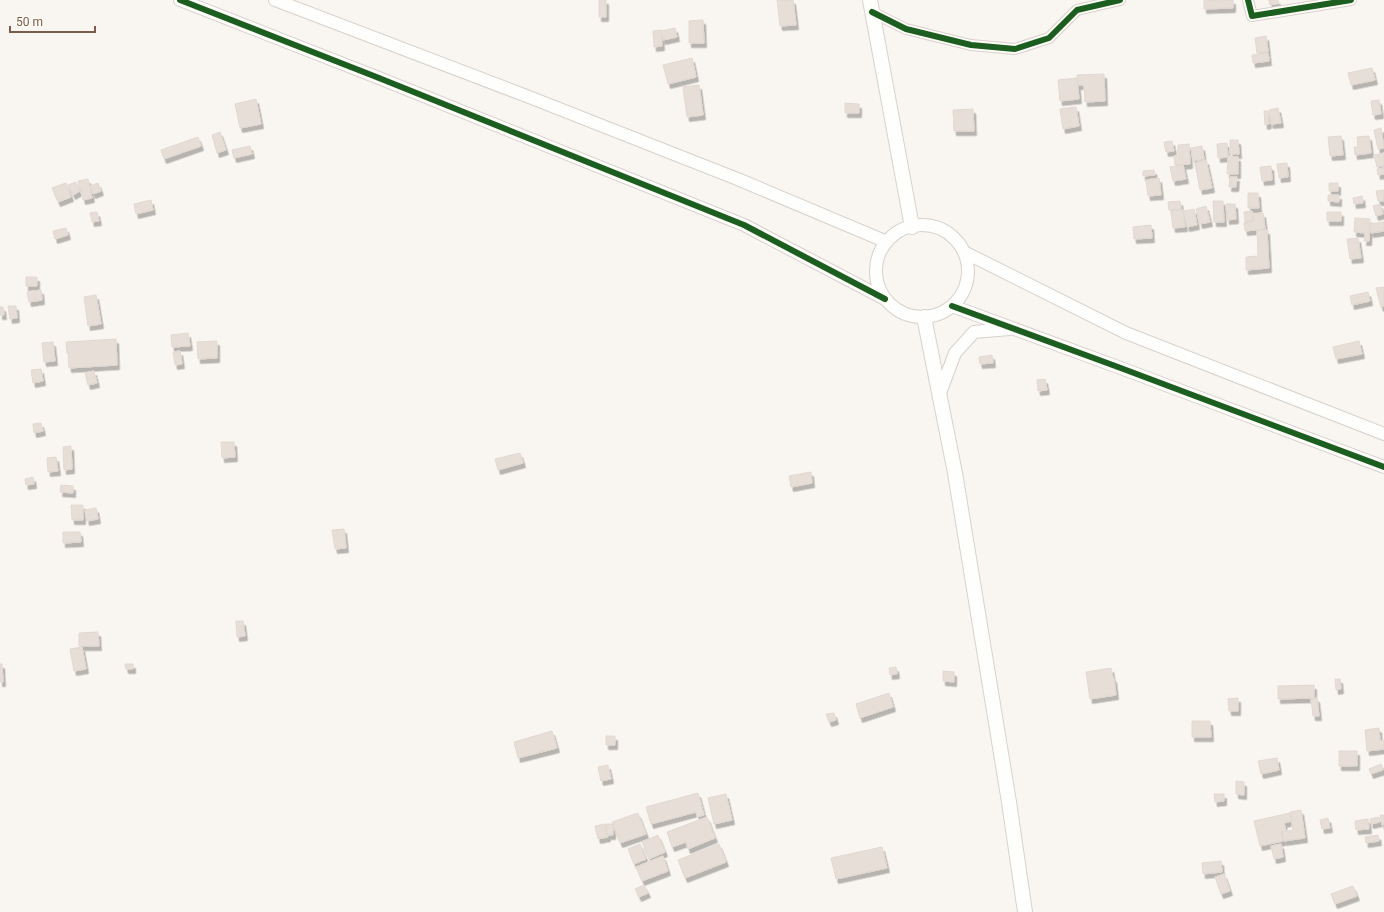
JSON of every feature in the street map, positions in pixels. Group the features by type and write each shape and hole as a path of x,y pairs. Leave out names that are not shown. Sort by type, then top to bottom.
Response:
{"main road":[{"path":"871,6 912,227"},
{"path":"924,317 955,472 1009,802 1025,912"}],"street":[{"path":"180,0 387,80 744,225 885,299 896,309 910,316 924,317 939,314 952,306 962,295 967,281 968,266 964,252 955,239 942,230 928,226 912,227 898,232 887,242 879,256 876,271 878,285 885,299"},
{"path":"275,0 524,95 740,180 887,242"},
{"path":"871,6 906,29 971,45 1015,49 1050,38 1077,10 1120,0"},
{"path":"1248,0 1252,16 1351,0"},
{"path":"964,252 1126,333 1384,434"},
{"path":"952,306 1384,467"},
{"path":"940,393 955,353 974,332 1014,329"}],"building":[{"path":"599,0 606,0 606,17 599,17"},
{"path":"777,0 793,0 796,25 780,26"},
{"path":"1204,0 1233,0 1233,8 1204,9"},
{"path":"1269,0 1278,0 1279,3 1270,5"},
{"path":"703,20 704,43 689,43 689,21"},
{"path":"675,28 677,37 663,40 661,31"},
{"path":"661,30 662,46 654,47 653,31"},
{"path":"1266,36 1268,52 1257,53 1255,38"},
{"path":"1268,53 1269,61 1253,63 1252,55"},
{"path":"692,58 696,77 668,84 663,65"},
{"path":"1372,68 1375,80 1351,85 1348,73"},
{"path":"1104,74 1105,101 1085,102 1084,85 1078,85 1077,75"},
{"path":"1077,78 1079,99 1060,101 1058,80"},
{"path":"699,85 703,115 687,117 683,87"},
{"path":"256,99 261,124 240,128 235,104"},
{"path":"1379,100 1381,114 1373,115 1371,101"},
{"path":"845,103 859,104 859,113 845,113"},
{"path":"1076,107 1079,126 1063,129 1060,109"},
{"path":"1278,108 1281,123 1271,124 1269,110"},
{"path":"973,109 974,131 954,131 953,110"},
{"path":"1264,111 1268,111 1269,124 1265,125"},
{"path":"1381,128 1384,148 1378,149 1374,130"},
{"path":"220,132 226,150 217,153 212,135"},
{"path":"1341,136 1343,155 1330,156 1328,137"},
{"path":"1369,136 1371,153 1355,155 1354,147 1358,147 1357,137"},
{"path":"198,137 201,146 164,159 161,150"},
{"path":"1230,140 1238,140 1239,154 1230,154"},
{"path":"1172,141 1174,151 1166,152 1164,142"},
{"path":"1227,143 1228,157 1218,158 1217,144"},
{"path":"1189,144 1190,164 1175,165 1174,156 1178,156 1178,145"},
{"path":"250,146 252,154 234,158 232,150"},
{"path":"1202,146 1204,159 1193,161 1191,148"},
{"path":"1384,153 1384,166 1377,167 1374,155"},
{"path":"1228,156 1238,157 1238,174 1227,174"},
{"path":"1206,160 1212,188 1200,190 1195,163"},
{"path":"1287,163 1288,177 1279,178 1277,164"},
{"path":"1183,165 1186,179 1173,181 1170,167"},
{"path":"1271,166 1272,180 1262,181 1260,167"},
{"path":"1384,168 1384,174 1378,175 1377,169"},
{"path":"1154,170 1155,175 1143,176 1143,171"},
{"path":"1230,177 1237,177 1236,187 1229,187"},
{"path":"1159,178 1161,195 1148,196 1146,180"},
{"path":"88,179 92,198 83,200 78,181"},
{"path":"76,182 80,191 73,195 68,185"},
{"path":"66,183 71,197 58,202 52,188"},
{"path":"98,183 101,191 93,194 90,186"},
{"path":"1329,183 1338,183 1338,191 1329,191"},
{"path":"1384,190 1384,201 1378,201 1376,191"},
{"path":"1248,193 1258,193 1259,208 1248,208"},
{"path":"1328,195 1339,195 1339,202 1328,201"},
{"path":"1362,196 1363,203 1354,204 1353,198"},
{"path":"151,200 153,210 136,214 134,204"},
{"path":"1180,201 1181,209 1169,210 1168,202"},
{"path":"1213,201 1223,201 1224,222 1214,222"},
{"path":"1226,204 1235,204 1236,219 1227,220"},
{"path":"1380,204 1383,214 1376,216 1373,206"},
{"path":"1206,206 1210,222 1200,224 1196,209"},
{"path":"1194,209 1197,225 1187,227 1184,211"},
{"path":"1183,210 1185,227 1173,228 1171,211"},
{"path":"1252,211 1253,221 1245,222 1244,212"},
{"path":"97,212 99,221 92,222 90,213"},
{"path":"1327,212 1341,212 1341,221 1327,221"},
{"path":"1263,213 1265,229 1245,231 1244,223 1254,221 1253,214"},
{"path":"1355,218 1370,219 1369,241 1364,241 1365,233 1354,232"},
{"path":"1384,222 1384,231 1371,233 1369,224"},
{"path":"1151,225 1152,238 1134,239 1133,227"},
{"path":"66,228 68,235 55,239 53,231"},
{"path":"1257,230 1267,230 1269,268 1246,270 1246,257 1258,256"},
{"path":"1358,238 1361,258 1350,259 1347,239"},
{"path":"26,277 37,277 37,286 26,286"},
{"path":"1384,287 1384,306 1381,307 1376,288"},
{"path":"41,290 42,300 29,302 27,292"},
{"path":"1368,292 1370,301 1352,305 1350,296"},
{"path":"96,295 101,324 88,326 84,297"},
{"path":"8,306 16,306 17,318 10,319"},
{"path":"0,307 3,307 4,315 0,315"},
{"path":"188,333 190,346 172,347 171,335"},
{"path":"116,339 117,365 69,368 66,342"},
{"path":"217,341 217,358 198,359 197,342"},
{"path":"1359,341 1362,354 1336,359 1333,347"},
{"path":"53,342 55,361 44,362 42,343"},
{"path":"180,351 182,364 175,365 173,352"},
{"path":"992,355 993,363 980,364 979,357"},
{"path":"41,369 43,381 33,383 31,370"},
{"path":"94,371 97,383 88,385 85,373"},
{"path":"1045,379 1047,390 1038,391 1037,380"},
{"path":"41,423 43,431 34,433 33,424"},
{"path":"221,442 234,442 235,457 222,458"},
{"path":"71,446 72,469 64,470 63,447"},
{"path":"520,453 523,463 498,470 495,459"},
{"path":"56,457 58,471 48,472 47,458"},
{"path":"811,472 812,483 791,487 789,476"},
{"path":"33,477 34,484 26,485 25,479"},
{"path":"61,485 73,486 73,493 60,492"},
{"path":"71,505 83,505 83,520 72,520"},
{"path":"96,508 98,519 87,521 85,510"},
{"path":"344,529 346,548 335,549 332,530"},
{"path":"63,532 80,532 81,542 63,543"},
{"path":"236,621 243,621 245,636 237,637"},
{"path":"98,632 99,646 79,646 79,633"},
{"path":"82,647 86,669 74,671 70,649"},
{"path":"0,664 2,664 3,682 0,682"},
{"path":"125,664 133,664 133,669 126,669"},
{"path":"896,667 897,674 890,675 889,668"},
{"path":"1111,668 1116,695 1090,699 1086,672"},
{"path":"943,671 954,672 954,682 943,681"},
{"path":"1335,679 1340,679 1341,689 1336,690"},
{"path":"1314,685 1314,698 1278,699 1278,686"},
{"path":"889,693 893,707 860,718 856,704"},
{"path":"1238,698 1238,711 1229,711 1228,699"},
{"path":"1317,698 1319,716 1313,716 1311,699"},
{"path":"834,713 836,720 829,722 826,714"},
{"path":"1192,721 1210,721 1211,737 1192,737"},
{"path":"1379,728 1380,741 1384,740 1384,749 1367,751 1365,730"},
{"path":"552,731 557,748 518,758 514,742"},
{"path":"606,736 615,736 615,745 606,745"},
{"path":"1339,751 1357,751 1357,766 1339,766"},
{"path":"1277,758 1279,770 1261,774 1258,761"},
{"path":"1381,764 1383,770 1371,774 1369,769"},
{"path":"608,765 611,779 601,781 598,767"},
{"path":"1236,781 1244,782 1244,795 1236,794"},
{"path":"698,793 704,815 697,817 696,812 651,824 646,807"},
{"path":"726,794 732,820 714,824 708,798"},
{"path":"1214,794 1224,794 1224,801 1215,802"},
{"path":"1301,810 1305,838 1284,841 1282,832 1293,830 1290,812"},
{"path":"638,813 646,834 620,843 612,822"},
{"path":"1290,813 1292,821 1284,823 1286,831 1281,832 1283,841 1260,846 1254,821"},
{"path":"1380,815 1384,815 1384,824 1382,825"},
{"path":"707,817 715,838 688,849 686,842 672,847 667,832"},
{"path":"1379,817 1380,822 1371,824 1370,819"},
{"path":"1328,818 1330,828 1322,829 1320,820"},
{"path":"1368,819 1369,829 1356,830 1355,821"},
{"path":"605,824 608,837 598,839 595,826"},
{"path":"606,824 613,824 613,835 606,835"},
{"path":"658,835 665,852 649,859 642,842"},
{"path":"1378,835 1379,841 1366,843 1365,837"},
{"path":"640,844 646,859 634,864 628,849"},
{"path":"719,844 726,862 685,878 678,860"},
{"path":"1281,844 1283,857 1274,859 1271,846"},
{"path":"882,847 887,868 836,879 831,858"},
{"path":"663,856 668,871 642,881 636,867"},
{"path":"1221,861 1222,872 1203,874 1202,863"},
{"path":"1224,874 1230,891 1221,894 1215,877"},
{"path":"644,885 648,893 639,897 635,889"},
{"path":"1353,886 1357,896 1335,904 1331,894"}],"cycle path":[{"path":"180,0 379,78 744,225 885,299"},
{"path":"872,12 906,29 971,45 1015,49 1049,38 1077,10 1120,0"},
{"path":"1248,0 1252,16 1351,0"},
{"path":"952,306 1384,467"}]}
